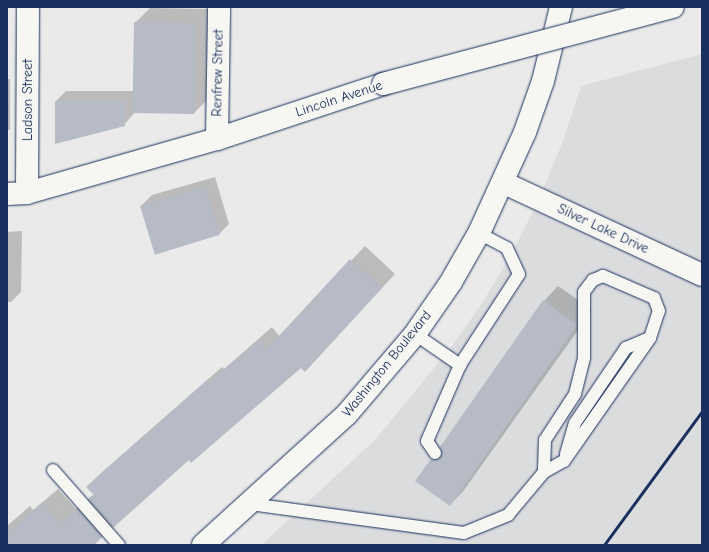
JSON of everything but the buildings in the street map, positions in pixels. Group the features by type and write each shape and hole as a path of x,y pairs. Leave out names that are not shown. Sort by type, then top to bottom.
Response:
{"main road":[{"name":"Ladson Street","path":"17,194 28,7"},
{"name":"Renfrew Street","path":"217,139 219,7"},
{"name":"Washington Boulevard","path":"204,545 347,414 415,334 451,282 479,233 504,183 543,81 561,7"},
{"name":"Lincoln Avenue","path":"17,194 217,139 383,84 673,7"},
{"name":"Silver Lake Drive","path":"504,183 702,275"}],"lane":[{"path":"436,453 427,441 460,365 519,274 507,248 479,233"},
{"path":"250,504 464,533 508,515 544,472 564,461 575,423 626,348 650,338 659,311 654,298 604,276 593,280 584,292 584,358 575,394 545,440 544,472"},
{"path":"415,334 460,365"},
{"path":"53,470 119,545"}],"shaded area":[{"path":"702,54 702,545 261,545 375,440 449,350 483,302 513,251 539,199 561,146 581,86"}],"railway":[{"path":"604,545 702,411"}]}
